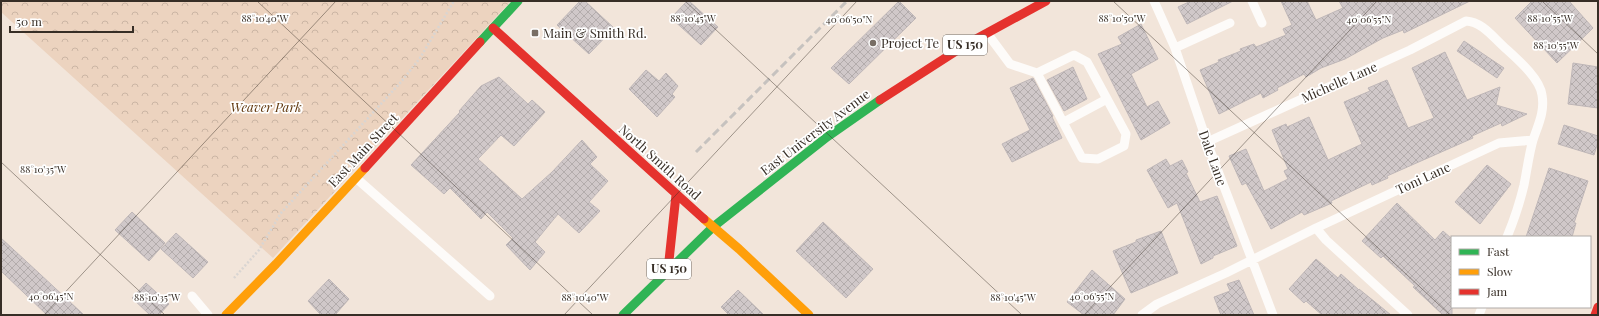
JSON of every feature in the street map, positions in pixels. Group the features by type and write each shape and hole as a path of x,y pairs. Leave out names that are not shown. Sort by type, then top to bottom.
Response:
{"main road":[{"name":"East Main Street","path":"226,315 356,178 518,1"},
{"name":"East University Avenue","path":"623,315 713,227 827,137 891,92 967,44 1046,1"},
{"name":"North Smith Road","path":"493,28 676,195 739,249 809,315"},
{"path":"668,270 676,195"},
{"path":"1595,315 1598,307"}],"lane":[{"name":"Dale Lane","path":"1154,1 1175,48 1207,142 1272,315"},
{"path":"1252,1 1262,23"},
{"name":"Michelle Lane","path":"1207,142 1410,50 1466,21 1480,25 1515,57 1537,82 1542,95 1542,110 1539,128 1533,140"},
{"path":"1175,48 1230,24"},
{"path":"987,33 1010,64 1038,73 1082,158 1098,159 1124,146 1126,134 1087,62 1074,55 1038,73"},
{"path":"1064,122 1107,99"},
{"path":"1507,236 1523,186 1533,140"},
{"name":"Toni Lane","path":"1142,315 1157,304 1226,273 1316,228 1499,143 1533,140"},
{"path":"356,178 490,296"},
{"path":"1316,228 1326,240 1408,315"},
{"path":"192,296 208,315"}],"path":[{"path":"229,283 259,250 281,213 401,82 420,58 454,1"}],"green space":[{"name":"Weaver Park","path":"1,1 511,1 273,258 1,12"}],"building":[{"path":"580,1 585,1 614,28 589,54 557,25"},
{"path":"687,1 689,1 718,27 701,45 671,18"},
{"name":"Project Te","path":"899,1 916,18 849,84 831,68"},
{"path":"1191,1 1233,1 1187,24 1178,7"},
{"path":"1281,1 1307,1 1316,20 1343,8 1339,1 1470,1 1404,33 1403,30 1383,38 1345,59 1321,68 1306,77 1304,74 1277,88 1278,90 1263,98 1261,93 1219,114 1200,70 1219,62 1218,60 1241,51 1240,49 1254,44 1256,47 1286,35 1283,29 1292,25"},
{"path":"1532,1 1569,1 1593,28 1557,63 1515,18"},
{"path":"1141,24 1158,59 1131,74 1147,107 1158,101 1170,123 1141,140 1098,54 1122,44 1118,37"},
{"path":"1464,41 1504,68 1497,78 1457,51"},
{"path":"1445,52 1467,100 1500,87 1496,105 1527,114 1502,126 1501,123 1472,136 1473,138 1387,176 1388,178 1372,185 1371,182 1331,201 1332,203 1304,215 1302,212 1271,229 1246,183 1242,185 1229,156 1246,149 1264,191 1288,179 1284,171 1288,169 1272,130 1286,124 1287,127 1309,117 1328,160 1362,144 1344,102 1370,91 1368,88 1387,80 1408,128 1434,118 1412,68"},
{"path":"1573,63 1598,67 1598,108 1568,104"},
{"path":"1073,67 1087,99 1064,111 1047,80"},
{"path":"646,70 659,81 666,73 678,86 672,94 675,97 657,117 629,89"},
{"path":"499,77 528,104 532,100 545,112 514,146 501,135 478,159 522,199 552,172 582,140 597,157 590,164 608,181 589,202 600,211 579,233 558,214 535,242 545,252 530,270 506,245 513,238 487,212 481,219 450,188 444,194 411,165 460,112 459,111 481,86"},
{"path":"1033,78 1053,116 1052,117 1062,138 1012,162 1002,144 1030,130 1010,88"},
{"path":"1564,125 1598,136 1598,142 1594,155 1558,144"},
{"path":"1166,159 1170,166 1182,160 1188,172 1186,173 1200,202 1217,196 1237,246 1213,256 1213,258 1201,264 1177,203 1168,208 1147,170"},
{"path":"1487,165 1511,184 1480,224 1455,202"},
{"path":"1549,168 1588,181 1574,223 1576,223 1572,236 1526,236"},
{"path":"1397,203 1435,240 1443,231 1451,238 1452,315 1443,315 1383,256 1381,258 1362,241"},
{"path":"132,212 165,243 149,261 115,230"},
{"path":"823,222 873,269 846,298 796,251"},
{"path":"1161,231 1178,273 1131,293 1113,251 1136,242 1136,240"},
{"path":"176,233 208,262 193,278 161,249"},
{"path":"1,238 84,315 47,315 1,271"},
{"path":"1316,259 1338,278 1341,274 1391,315 1322,315 1306,301 1304,303 1289,289"},
{"path":"1092,270 1125,299 1113,315 1084,315 1067,302"},
{"path":"329,279 349,299 335,315 321,315 308,301"},
{"path":"1239,280 1254,315 1221,315 1214,297 1230,291 1227,284"},
{"path":"146,283 169,304 159,315 150,315 132,298"},
{"path":"738,290 764,315 729,315 721,307"}],"railway":[{"path":"696,152 847,1"}],"traffic: fast":[{"path":"480,42 518,1"},
{"path":"623,315 713,227 827,137 880,100"}],"traffic: slow":[{"path":"226,315 276,264 365,168"},
{"path":"704,219 739,249 809,315"}],"traffic: jam":[{"path":"880,100 967,44 1046,1"},
{"path":"493,28 704,219"},
{"path":"365,168 480,42"},
{"path":"668,270 676,195"},
{"path":"1595,315 1598,307"}],"place":[{"name":"Main & Smith Rd.","path":"535,33"},
{"name":"Project Te","path":"873,43"}]}
